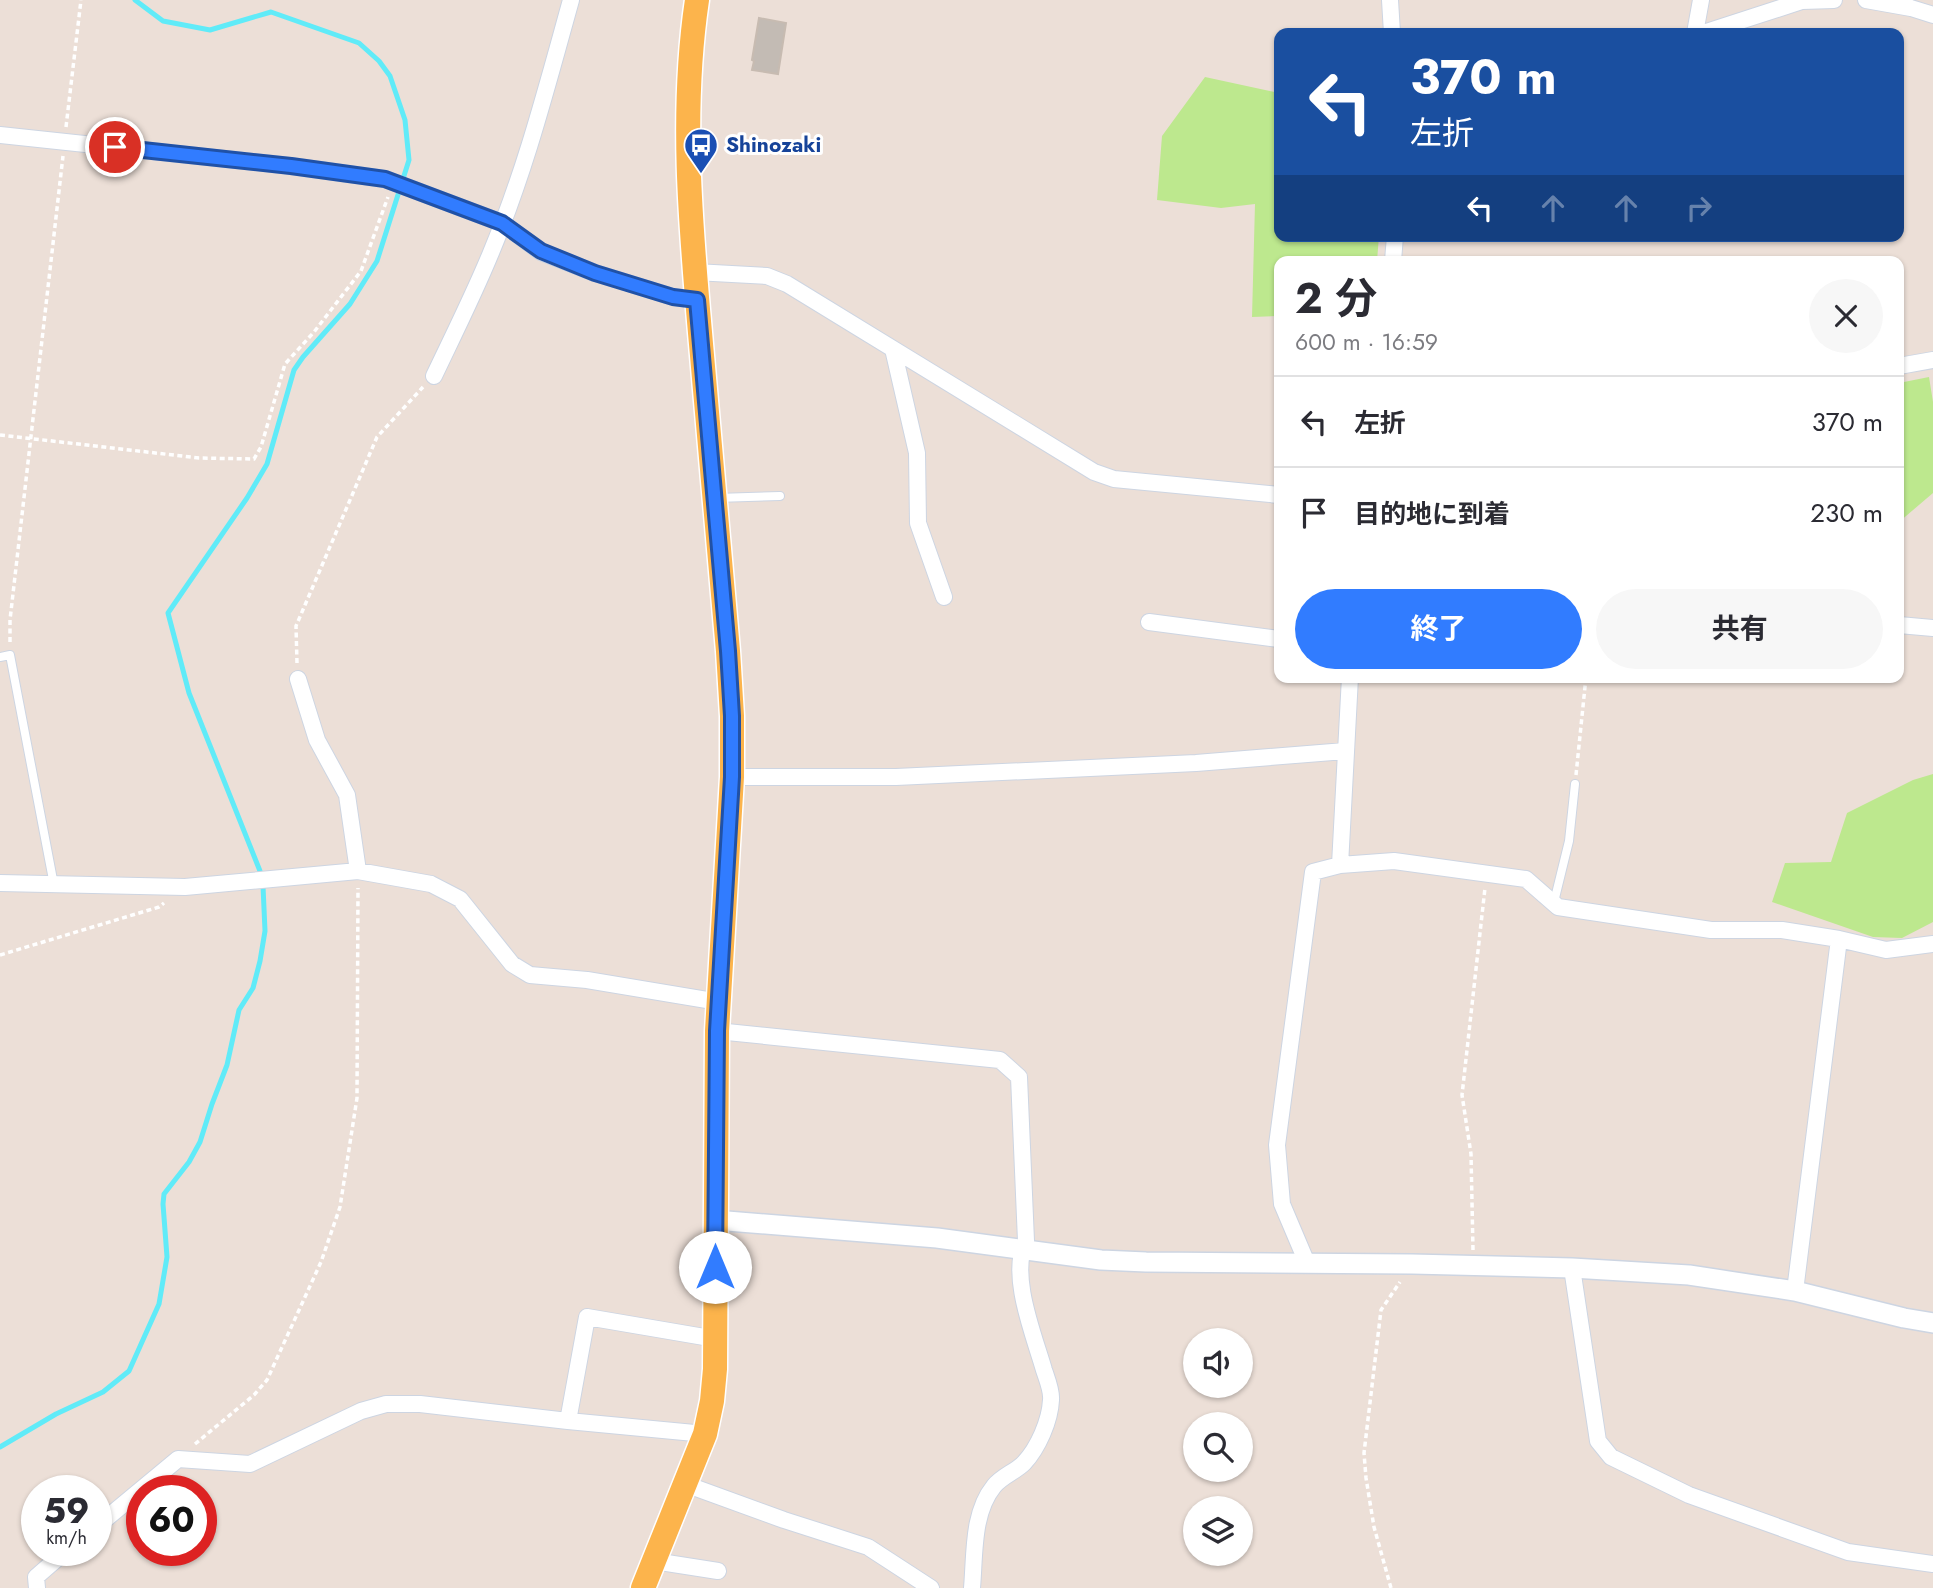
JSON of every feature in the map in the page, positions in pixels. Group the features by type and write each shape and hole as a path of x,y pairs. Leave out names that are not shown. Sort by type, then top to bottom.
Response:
{"main road":[{"path":"643,1588 705,1434 712,1401 716,1339 717,1031 732,777 732,716 697,300 688,155 691,53 697,0"}],"street":[{"path":"433,376 474,291 502,223 538,122 570,0"},
{"path":"1391,0 1392,28"},
{"path":"1696,28 1701,0"},
{"path":"1718,28 1802,1 1834,0"},
{"path":"1866,0 1933,15"},
{"path":"0,135 291,166 385,179 502,223 541,251 595,273 673,297 697,300"},
{"path":"695,272 767,276 787,284 1094,472 1114,479 1274,495"},
{"path":"893,349 917,453 918,523 944,597"},
{"path":"1904,365 1933,360"},
{"path":"1149,622 1274,638"},
{"path":"1904,625 1933,628"},
{"path":"298,680 317,740 346,795 358,872"},
{"path":"1340,865 1350,683"},
{"path":"732,777 896,777 1196,763 1345,751"},
{"path":"1307,1263 1282,1204 1277,1145 1313,872 1340,865 1394,861 1526,879 1558,907 1711,930 1782,930 1886,950 1933,944"},
{"path":"0,883 185,887 358,872 431,884 460,899 512,964 530,975 587,980 719,1002"},
{"path":"1795,1291 1839,939"},
{"path":"717,1031 1000,1060 1018,1077 1026,1241 1022,1248 1023,1302 1052,1398 1049,1414 1037,1443 1024,1463 994,1485 978,1516 972,1588"},
{"path":"715,1220 937,1238 1101,1260 1572,1268 1689,1275 1795,1291 1904,1318 1933,1322"},
{"path":"1572,1268 1598,1441 1611,1457 1689,1495 1848,1552 1933,1564"},
{"path":"568,1421 587,1317 716,1339"},
{"path":"112,1514 178,1459 250,1464 361,1411 386,1404 420,1404 705,1434"},
{"path":"685,1484 868,1547 931,1588"},
{"path":"654,1561 718,1571"},
{"path":"37,1588 36,1577 49,1566"}],"lane":[{"path":"715,498 780,496"},
{"path":"0,656 10,655 54,885"},
{"path":"1554,902 1570,841 1575,784"}],"path":[{"path":"10,655 10,620 81,0"},
{"path":"0,435 199,458 254,458 261,447 285,364 314,332 361,271 394,183"},
{"path":"298,680 296,626 377,437 433,376"},
{"path":"1575,784 1585,683"},
{"path":"178,1459 254,1395 267,1380 321,1262 340,1207 357,1098 358,872"},
{"path":"1473,1266 1471,1154 1462,1095 1487,874"},
{"path":"0,955 159,907 185,887"},
{"path":"1391,1588 1374,1527 1364,1453 1381,1310 1412,1264"}],"green space":[{"path":"1205,77 1274,92 1274,242 1379,242 1377,256 1274,256 1274,316 1252,317 1255,204 1221,208 1157,200 1162,136"},
{"path":"1929,377 1933,402 1933,493 1904,518 1904,382"},
{"path":"1933,774 1933,922 1902,938 1873,937 1772,902 1785,863 1831,862 1847,813 1913,780"}],"building":[{"path":"759,18 786,23 778,74 752,70"}],"waterway":[{"path":"0,1447 56,1414 103,1392 129,1371 159,1304 167,1257 164,1194 189,1162 200,1142 227,1065 239,1010 253,988 265,931 260,871 189,693 168,613 247,498 267,464 294,370 350,304 377,261 409,160 405,120 390,76 379,61 359,43 271,12 210,30 163,21 135,0"}],"place":[{"name":"Shinozaki","path":"701,175"}],"route":[{"path":"115,147 385,179 502,223 541,251 595,273 673,297 697,300 732,716 732,777 717,1031 715,1267"}]}
